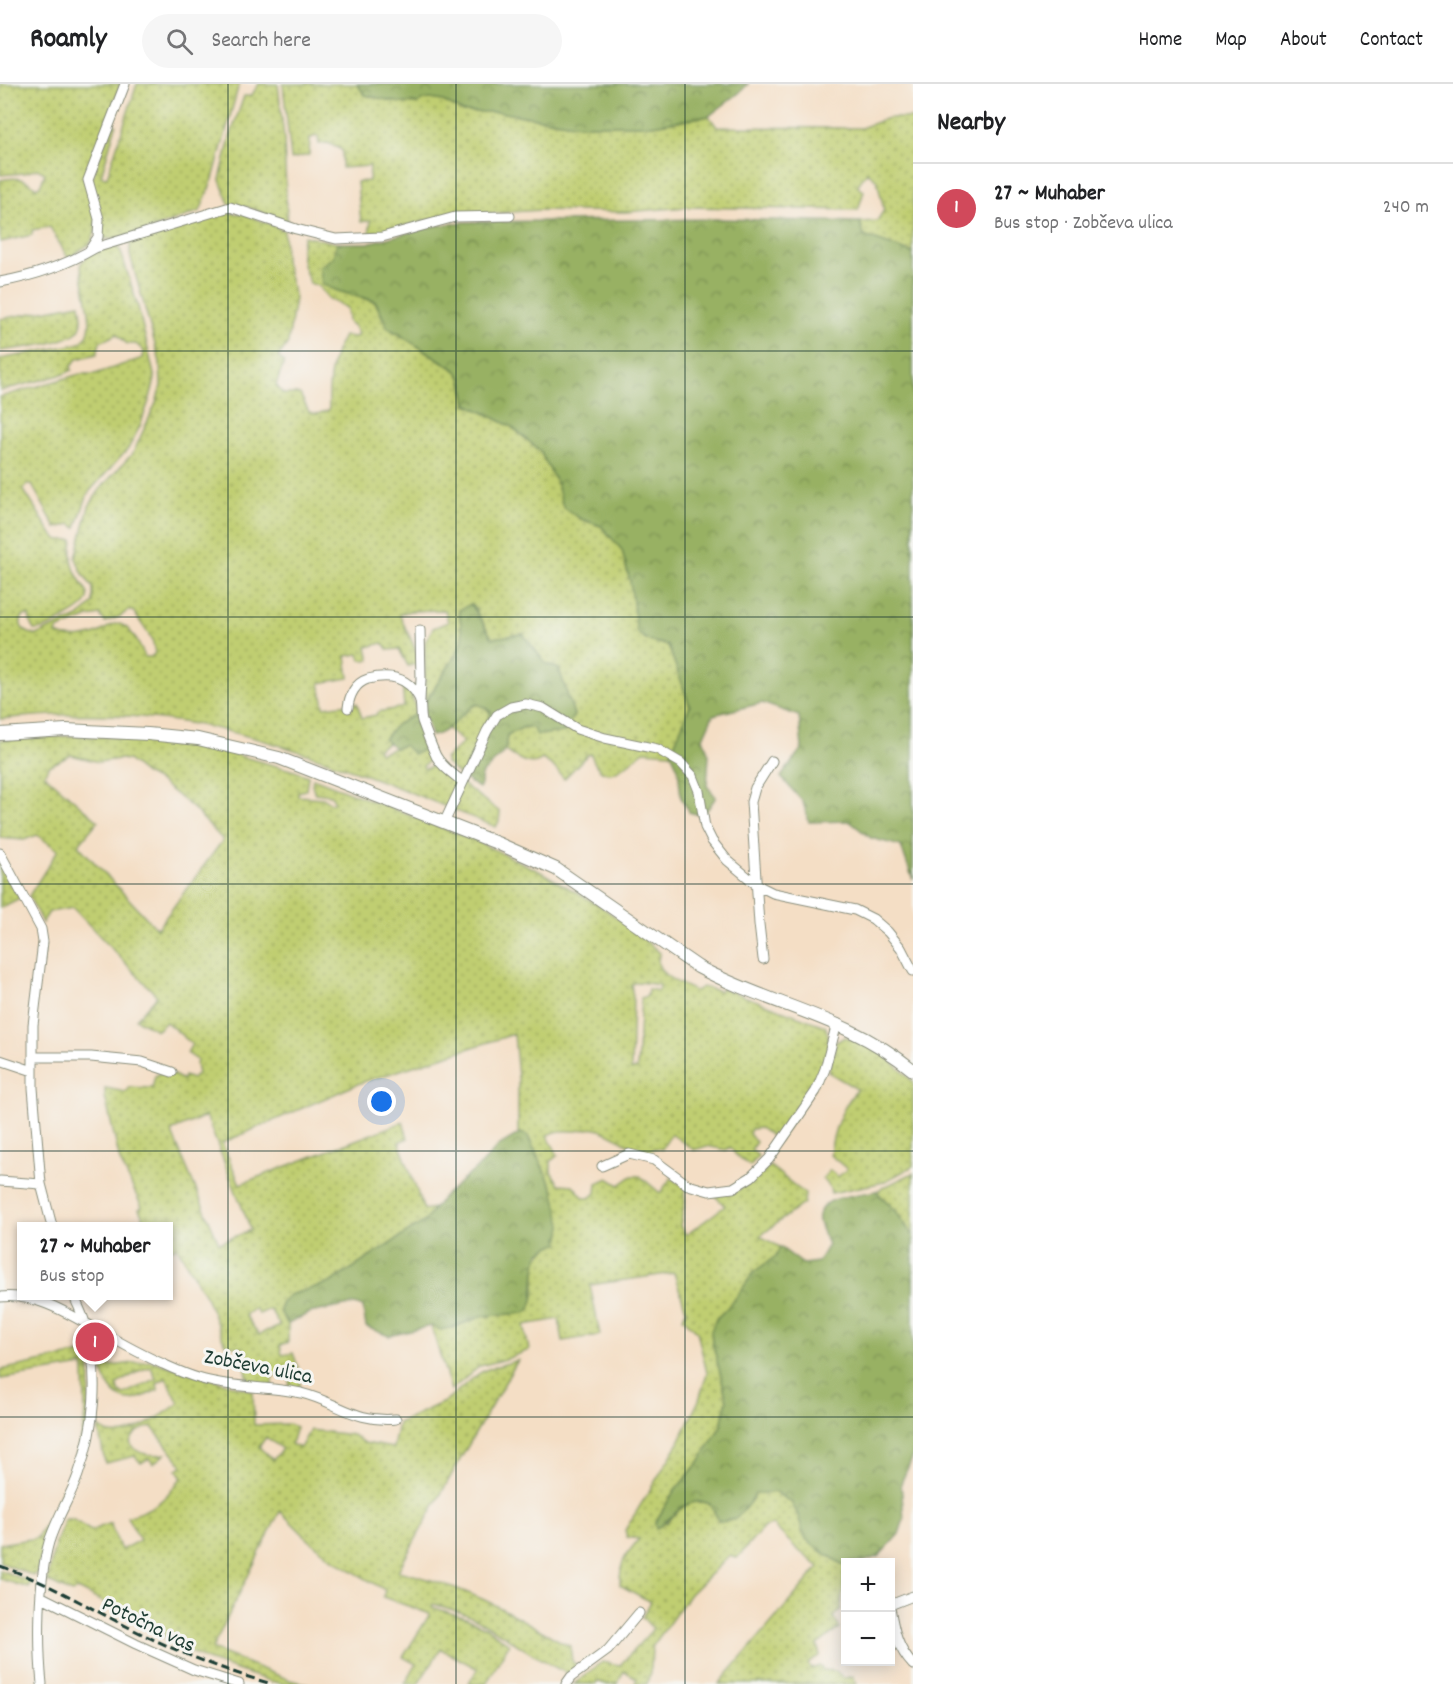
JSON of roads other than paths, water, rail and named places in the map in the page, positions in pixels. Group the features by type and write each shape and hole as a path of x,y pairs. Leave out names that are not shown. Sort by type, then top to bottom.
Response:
{"street":[{"path":"88,251 98,237 99,219 88,180 125,84"},
{"path":"0,282 47,270 95,248 230,207 336,239 382,237 455,217 510,216"},
{"path":"420,630 421,719 437,757 448,771 463,782"},
{"path":"348,708 350,696 363,681 381,676 395,676 404,680 420,700"},
{"path":"444,823 487,731 497,715 511,707 526,704 543,708 577,729 605,738 657,749 681,763 693,776 699,791 705,827 712,841 727,860 757,885 772,893 855,910 873,919 901,948 913,971"},
{"path":"0,734 66,730 148,734 198,739 279,758 497,843 556,869 698,967 721,980 837,1023 870,1040 913,1070"},
{"path":"763,959 751,802 755,788 772,761"},
{"path":"0,853 41,929 43,942 33,1025 33,1071 41,1184 51,1222"},
{"path":"602,1166 629,1154 654,1160 688,1185 709,1191 733,1188 751,1177 769,1159 816,1091 825,1069 837,1023"},
{"path":"33,1057 91,1057 142,1062 172,1072"},
{"path":"0,1060 33,1071"},
{"path":"0,1181 41,1184"},
{"name":"Zobčeva ulica","path":"0,1297 17,1297"},
{"name":"Zobčeva ulica","path":"33,1300 67,1311 164,1365 213,1382 300,1393 361,1417 379,1421 396,1419"},
{"path":"42,1684 40,1665 43,1570 50,1541 78,1475 88,1444 95,1390 85,1323 76,1300"},
{"path":"895,1605 913,1596"},
{"name":"Potočna vas","path":"42,1597 194,1670 239,1684"},
{"path":"892,1612 896,1641 904,1656 913,1665"},
{"path":"566,1684 571,1677 608,1650 639,1613"}],"railway":[{"path":"0,1566 49,1586 181,1652 235,1673 272,1684"}],"place":[{"name":"27 ~ Muhaber","path":"95,1342"}]}
